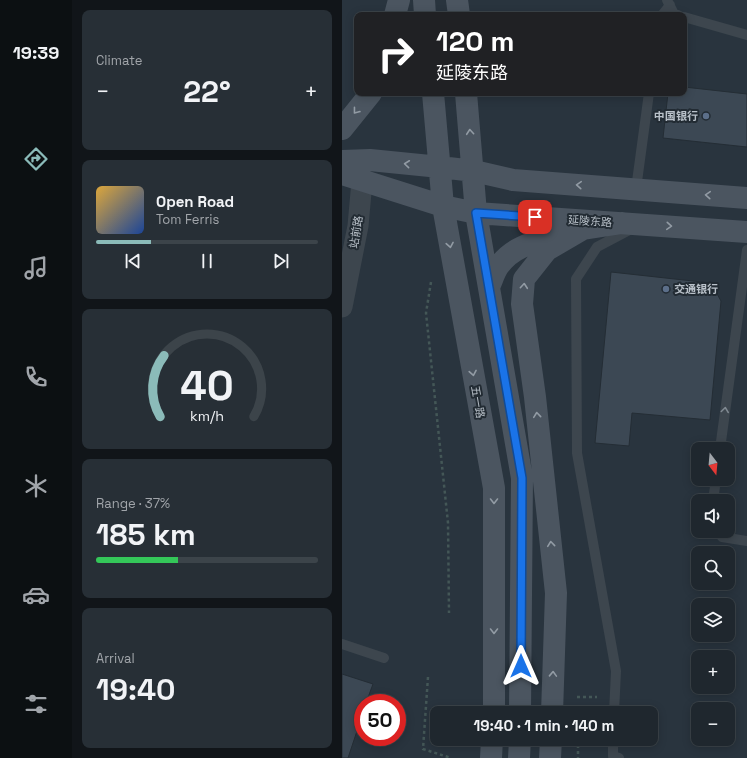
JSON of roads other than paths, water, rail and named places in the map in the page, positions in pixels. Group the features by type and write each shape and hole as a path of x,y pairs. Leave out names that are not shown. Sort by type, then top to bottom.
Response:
{"main road":[{"path":"396,12 399,0"},
{"path":"424,0 425,12"},
{"path":"458,0 459,12"},
{"path":"342,129 369,96"},
{"name":"五一路","path":"433,96 443,206 494,488 494,706"},
{"path":"466,96 474,171 476,213 522,478 520,706"},
{"path":"342,160 370,160 440,167 474,171 513,180 747,198"},
{"name":"延陵东路","path":"342,174 443,206 476,213 747,232"},
{"path":"489,287 498,267 514,250 525,245 583,229 631,224"},
{"path":"552,706 556,593 535,397 522,304 524,279 547,250 583,229"},
{"path":"491,758 492,746"},
{"path":"519,758 520,746"},
{"path":"550,758 551,746"}],"street":[{"name":"站前路","path":"342,307 358,226 362,180"}],"lane":[{"path":"663,12 668,2"},
{"path":"668,2 673,12"},
{"path":"687,18 747,35"},
{"path":"636,189 649,96"},
{"path":"614,706 616,671 577,453 576,279 597,247 631,224"},
{"path":"721,442 747,250"},
{"path":"722,538 747,541"},
{"path":"342,644 384,658"},
{"path":"613,746 613,756 619,758"}],"place":[{"name":"中国银行","path":"706,116"},
{"name":"交通银行","path":"666,289"}]}
